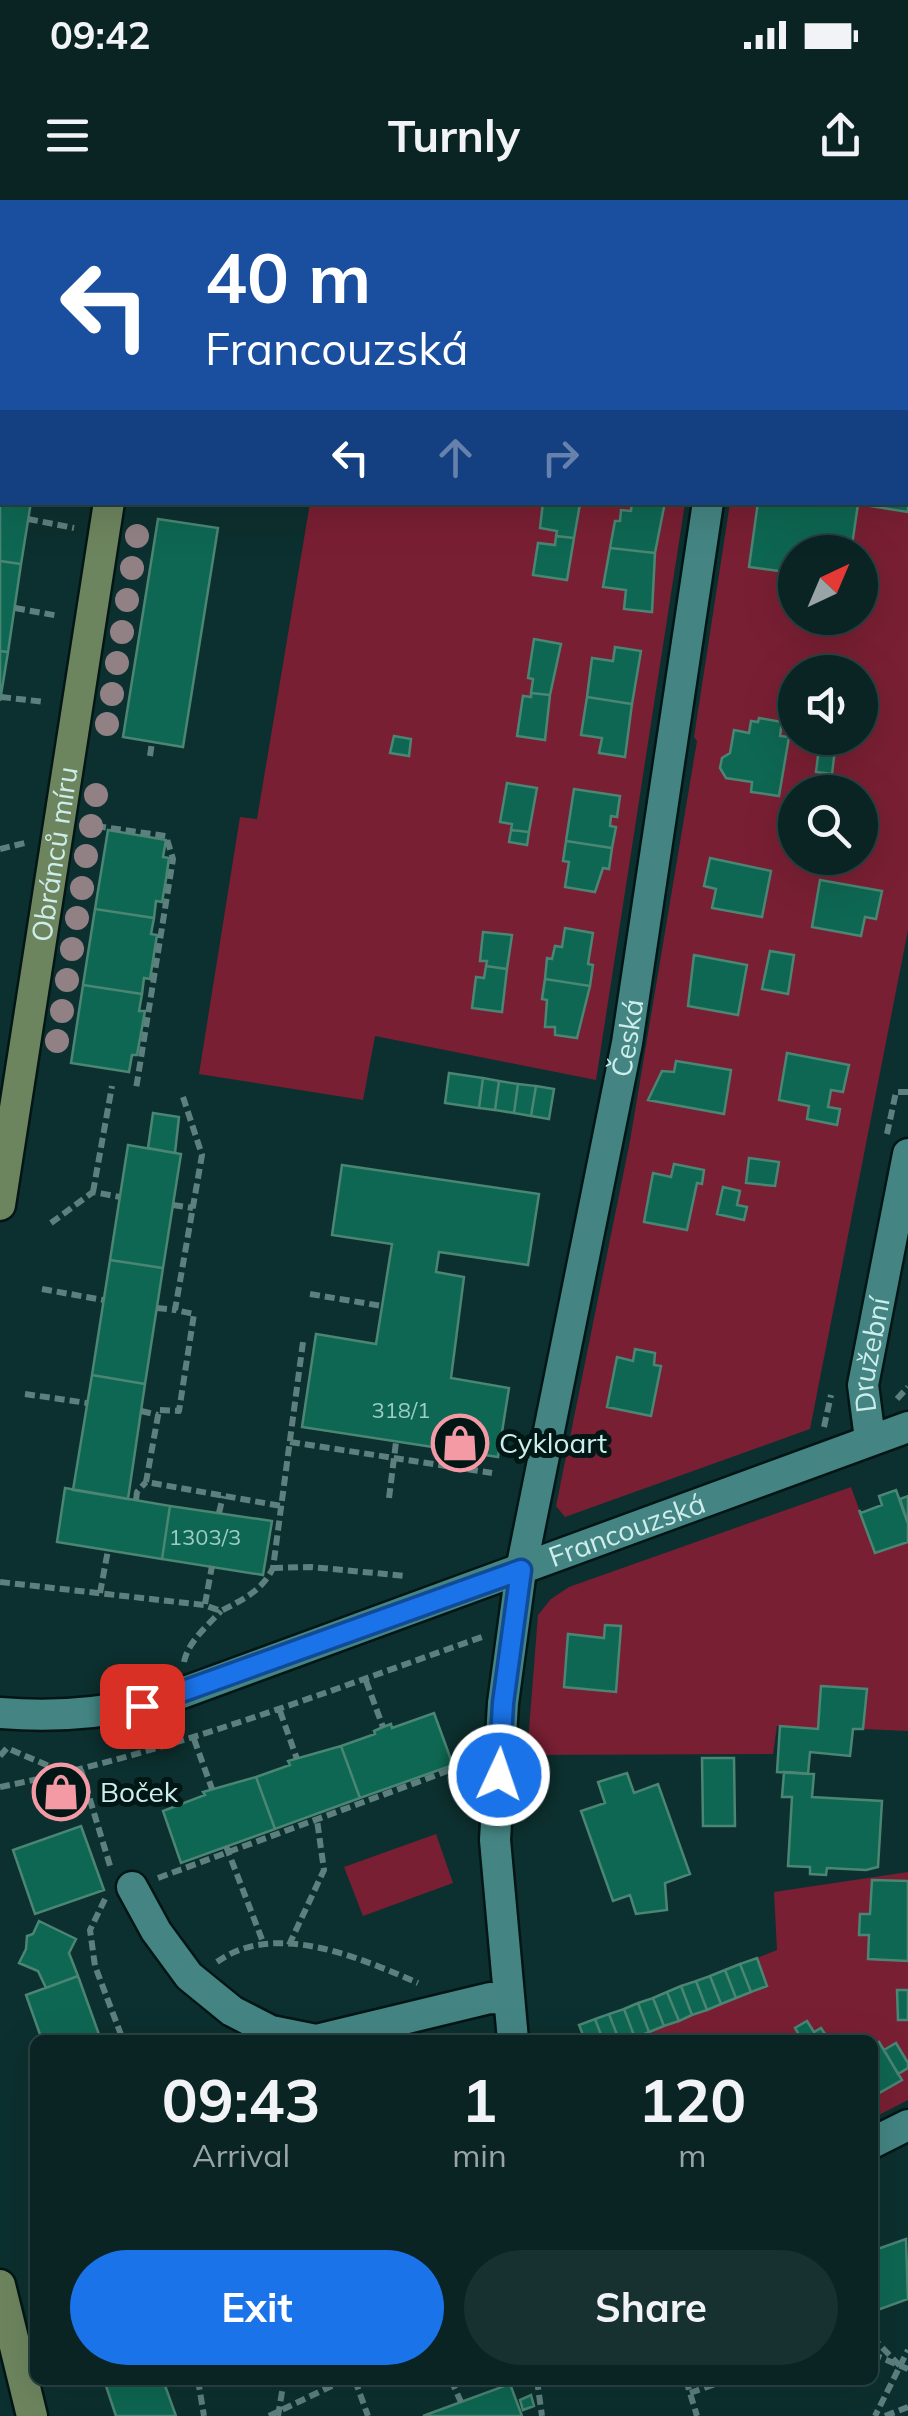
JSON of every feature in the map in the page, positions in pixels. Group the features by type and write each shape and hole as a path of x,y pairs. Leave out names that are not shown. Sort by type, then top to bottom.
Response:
{"main road":[{"name":"Obránců míru","path":"0,1205 109,505"},
{"path":"0,2285 32,2416"}],"street":[{"name":"Česká","path":"513,2035 495,1840 503,1703 521,1570 627,1043 708,505"},
{"name":"Družební","path":"870,1439 862,1386 908,1154"},
{"name":"Francouzská","path":"0,1713 86,1715 142,1706 908,1427"},
{"path":"123,1884 189,1976 216,2000 257,2026 288,2035"},
{"path":"337,2035 490,1998 509,1998"},
{"path":"878,2140 908,2125"}],"path":[{"path":"28,519 74,528"},
{"path":"14,608 58,616"},
{"path":"1,697 45,702"},
{"path":"150,756 152,742"},
{"path":"96,826 166,836 173,859 136,1089"},
{"path":"0,849 26,843"},
{"path":"51,1223 93,1192 112,1086"},
{"path":"176,1310 202,1155 183,1097"},
{"path":"93,1192 120,1196"},
{"path":"173,1205 193,1208"},
{"path":"42,1290 103,1300"},
{"path":"310,1294 382,1306"},
{"path":"136,1500 137,1492 146,1482 159,1410 179,1411 194,1314 157,1308"},
{"path":"182,1676 186,1654 221,1611 253,1594 267,1581 273,1568 304,1342"},
{"path":"24,1394 87,1403"},
{"path":"140,1411 158,1414"},
{"path":"290,1442 492,1473"},
{"path":"389,1498 396,1442"},
{"path":"146,1482 281,1506"},
{"path":"220,1513 222,1496"},
{"path":"100,1593 108,1550"},
{"path":"204,1604 212,1566"},
{"path":"273,1568 311,1567 424,1578"},
{"path":"0,1582 204,1604 221,1611"},
{"path":"0,1786 66,1774 194,1739 484,1637"},
{"path":"366,1681 382,1727"},
{"path":"280,1711 297,1759"},
{"path":"194,1739 212,1789"},
{"path":"0,1756 8,1748 66,1774"},
{"path":"81,1770 123,1884"},
{"path":"121,2035 95,1966 90,1930 123,1884 454,1770"},
{"path":"289,1945 324,1870 318,1818"},
{"path":"228,1850 263,1942"},
{"path":"189,1976 263,1942 347,1956 390,1969 422,1985"},
{"path":"878,2343 904,2368"},
{"path":"875,2416 904,2368 908,2350"},
{"path":"878,2357 904,2368"},
{"path":"199,2385 204,2416"},
{"path":"279,2412 283,2385"},
{"path":"269,2416 334,2385"},
{"path":"357,2385 368,2416"},
{"path":"453,2385 461,2402"},
{"path":"538,2385 542,2416"},
{"path":"688,2385 696,2416"},
{"path":"690,2393 713,2385"},
{"path":"884,2416 908,2407"}],"shaded area":[{"path":"310,505 685,505 596,1080 375,1036 363,1100 199,1074 240,817 257,819"},
{"path":"730,505 908,505 908,930 810,1429 565,1517 556,1506 630,1141 697,741 694,737"},
{"path":"851,1487 875,1553 908,1542 908,1731 863,1729 866,1689 822,1686 818,1729 777,1726 773,1754 527,1755 538,1615 551,1599 569,1587"},
{"path":"436,1834 453,1883 363,1916 344,1867"},
{"path":"908,1872 908,2100 878,2115 878,2035 642,2035 767,1986 757,1958 777,1950 774,1892"}],"building":[{"path":"0,505 31,505 21,564 0,561"},
{"path":"543,505 580,505 574,538 556,536 557,531 540,528"},
{"path":"632,505 664,505 655,553 610,548 621,510 631,511"},
{"path":"758,505 858,505 853,535 778,535 778,571 749,567"},
{"path":"864,505 908,505 908,512"},
{"path":"158,519 218,528 183,747 123,737"},
{"path":"556,536 574,538 567,580 533,575 538,543 555,545"},
{"path":"610,548 655,553 652,612 624,609 626,590 603,587"},
{"path":"0,561 21,564 8,652 0,651"},
{"path":"534,639 561,644 550,695 531,693 533,679 528,678"},
{"path":"615,647 641,651 632,704 587,697 592,658 613,661"},
{"path":"0,651 8,652 0,701"},
{"path":"531,693 550,695 545,740 517,736 523,696 531,697"},
{"path":"587,697 632,704 625,757 599,753 602,738 581,735"},
{"path":"759,718 778,721 778,755 786,755 783,775 778,775 778,796 751,792 752,782 726,778 720,768 722,758 730,753 734,730 749,733 751,721 758,722"},
{"path":"394,736 411,739 409,756 390,753"},
{"path":"818,755 834,755 832,774 816,772"},
{"path":"507,783 537,788 529,832 511,830 512,824 500,822"},
{"path":"574,789 620,796 617,817 611,816 610,826 616,827 612,848 566,841"},
{"path":"108,830 166,840 166,879 162,902 156,901 154,918 95,909"},
{"path":"511,830 529,832 527,845 509,842"},
{"path":"566,841 612,848 609,869 603,868 595,892 565,887 569,862 563,861"},
{"path":"710,858 771,871 762,917 712,908 716,889 704,886"},
{"path":"820,880 882,891 876,919 865,917 861,936 812,927"},
{"path":"95,909 154,918 151,934 157,935 150,979 144,978 142,994 83,985"},
{"path":"565,928 593,933 588,964 593,965 590,986 545,979 547,958 552,959 555,946 562,947"},
{"path":"483,932 512,935 507,969 486,966 487,961 480,961"},
{"path":"770,951 794,955 788,994 762,989"},
{"path":"694,955 747,965 738,1015 688,1006"},
{"path":"486,966 507,969 502,1012 472,1008 476,977 484,978"},
{"path":"545,979 590,986 577,1038 555,1035 555,1027 545,1027"},
{"path":"83,985 142,994 139,1011 145,1011 137,1055 132,1055 129,1072 71,1063"},
{"path":"787,1053 849,1065 843,1092 831,1090 828,1107 840,1109 837,1125 807,1119 809,1106 779,1100"},
{"path":"676,1061 731,1070 724,1114 648,1100 662,1071 674,1072"},
{"path":"449,1073 483,1078 479,1108 445,1103"},
{"path":"483,1078 499,1081 495,1110 479,1108"},
{"path":"499,1081 518,1084 514,1113 495,1110"},
{"path":"518,1084 536,1086 531,1116 514,1113"},
{"path":"536,1086 554,1089 549,1119 531,1116"},
{"path":"153,1113 179,1117 175,1153 148,1148"},
{"path":"128,1145 181,1154 163,1268 110,1260"},
{"path":"749,1158 779,1162 775,1186 746,1183"},
{"path":"674,1164 704,1170 702,1184 697,1183 687,1230 644,1222 653,1173 671,1177"},
{"path":"342,1165 539,1194 528,1265 439,1252 436,1272 464,1277 451,1378 509,1388 498,1457 302,1427 316,1334 376,1344 392,1244 332,1235"},
{"path":"723,1187 740,1191 737,1205 747,1207 744,1220 717,1214"},
{"path":"110,1260 163,1268 145,1384 92,1375"},
{"path":"635,1349 655,1353 654,1365 661,1366 651,1416 607,1407 617,1357 633,1361"},
{"path":"92,1375 145,1384 128,1499 73,1490"},
{"path":"65,1488 170,1506 162,1559 57,1542"},
{"path":"896,1490 908,1524 908,1542 875,1553 859,1510 861,1513 882,1505 879,1496"},
{"path":"908,1496 908,1524 900,1499"},
{"path":"170,1506 272,1521 263,1575 162,1559"},
{"path":"605,1625 621,1626 616,1692 564,1687 568,1634 604,1638"},
{"path":"821,1686 867,1689 863,1729 853,1729 850,1756 810,1752 808,1774 777,1772 780,1726 818,1729"},
{"path":"434,1713 453,1765 360,1798 341,1746 391,1724 392,1728"},
{"path":"341,1746 360,1798 275,1829 256,1777 290,1765 288,1761"},
{"path":"702,1758 734,1758 735,1826 703,1826"},
{"path":"784,1772 814,1774 812,1797 882,1801 878,1867 827,1868 826,1875 810,1874 810,1867 788,1866 792,1797 782,1797"},
{"path":"627,1773 634,1793 658,1784 690,1874 665,1883 667,1910 636,1914 630,1895 613,1901 581,1811 605,1803 598,1782"},
{"path":"256,1777 275,1829 181,1863 163,1811 205,1795 203,1792"},
{"name":"Boček","path":"74,1782 77,1797 49,1804 45,1788"},
{"path":"81,1826 104,1890 35,1914 13,1850"},
{"path":"872,1880 908,1881 908,1961 868,1959 869,1935 859,1935 860,1914 870,1914"},
{"path":"39,1921 76,1939 69,1953 78,1976 46,1988 38,1971 19,1963 27,1936 33,1934"},
{"path":"757,1958 767,1986 751,1992 740,1964"},
{"path":"740,1964 751,1992 736,1998 725,1970"},
{"path":"725,1970 736,1998 721,2004 710,1976"},
{"path":"78,1976 99,2035 40,2035 26,1995"},
{"path":"710,1976 721,2004 707,2010 696,1981"},
{"path":"696,1981 707,2010 692,2015 681,1986"},
{"path":"681,1986 692,2015 679,2021 667,1992"},
{"path":"897,1990 908,1990 908,2020 898,2020"},
{"path":"667,1992 679,2021 664,2026 653,1998"},
{"path":"653,1998 664,2026 649,2032 638,2003"},
{"path":"638,2003 649,2032 634,2035 624,2009"},
{"path":"624,2009 634,2035 617,2035 609,2014"},
{"path":"609,2014 617,2035 601,2035 595,2019"},
{"path":"595,2019 601,2035 583,2035 579,2025"},
{"path":"807,2021 814,2032 821,2028 826,2035 799,2035 795,2028"},
{"path":"878,2043 902,2080 878,2094"},
{"path":"896,2043 908,2063 908,2068 898,2074 884,2050"},
{"path":"906,2239 908,2299 878,2310 878,2249"},
{"path":"106,2385 165,2385 176,2416 116,2416"},
{"path":"510,2385 522,2416 423,2416"},
{"path":"531,2395 534,2406 523,2410 520,2400"}],"place":[{"name":"Cykloart","path":"460,1443"},
{"name":"Boček","path":"61,1792"}],"route":[{"path":"142,1706 521,1570 503,1703 499,1775"}]}
